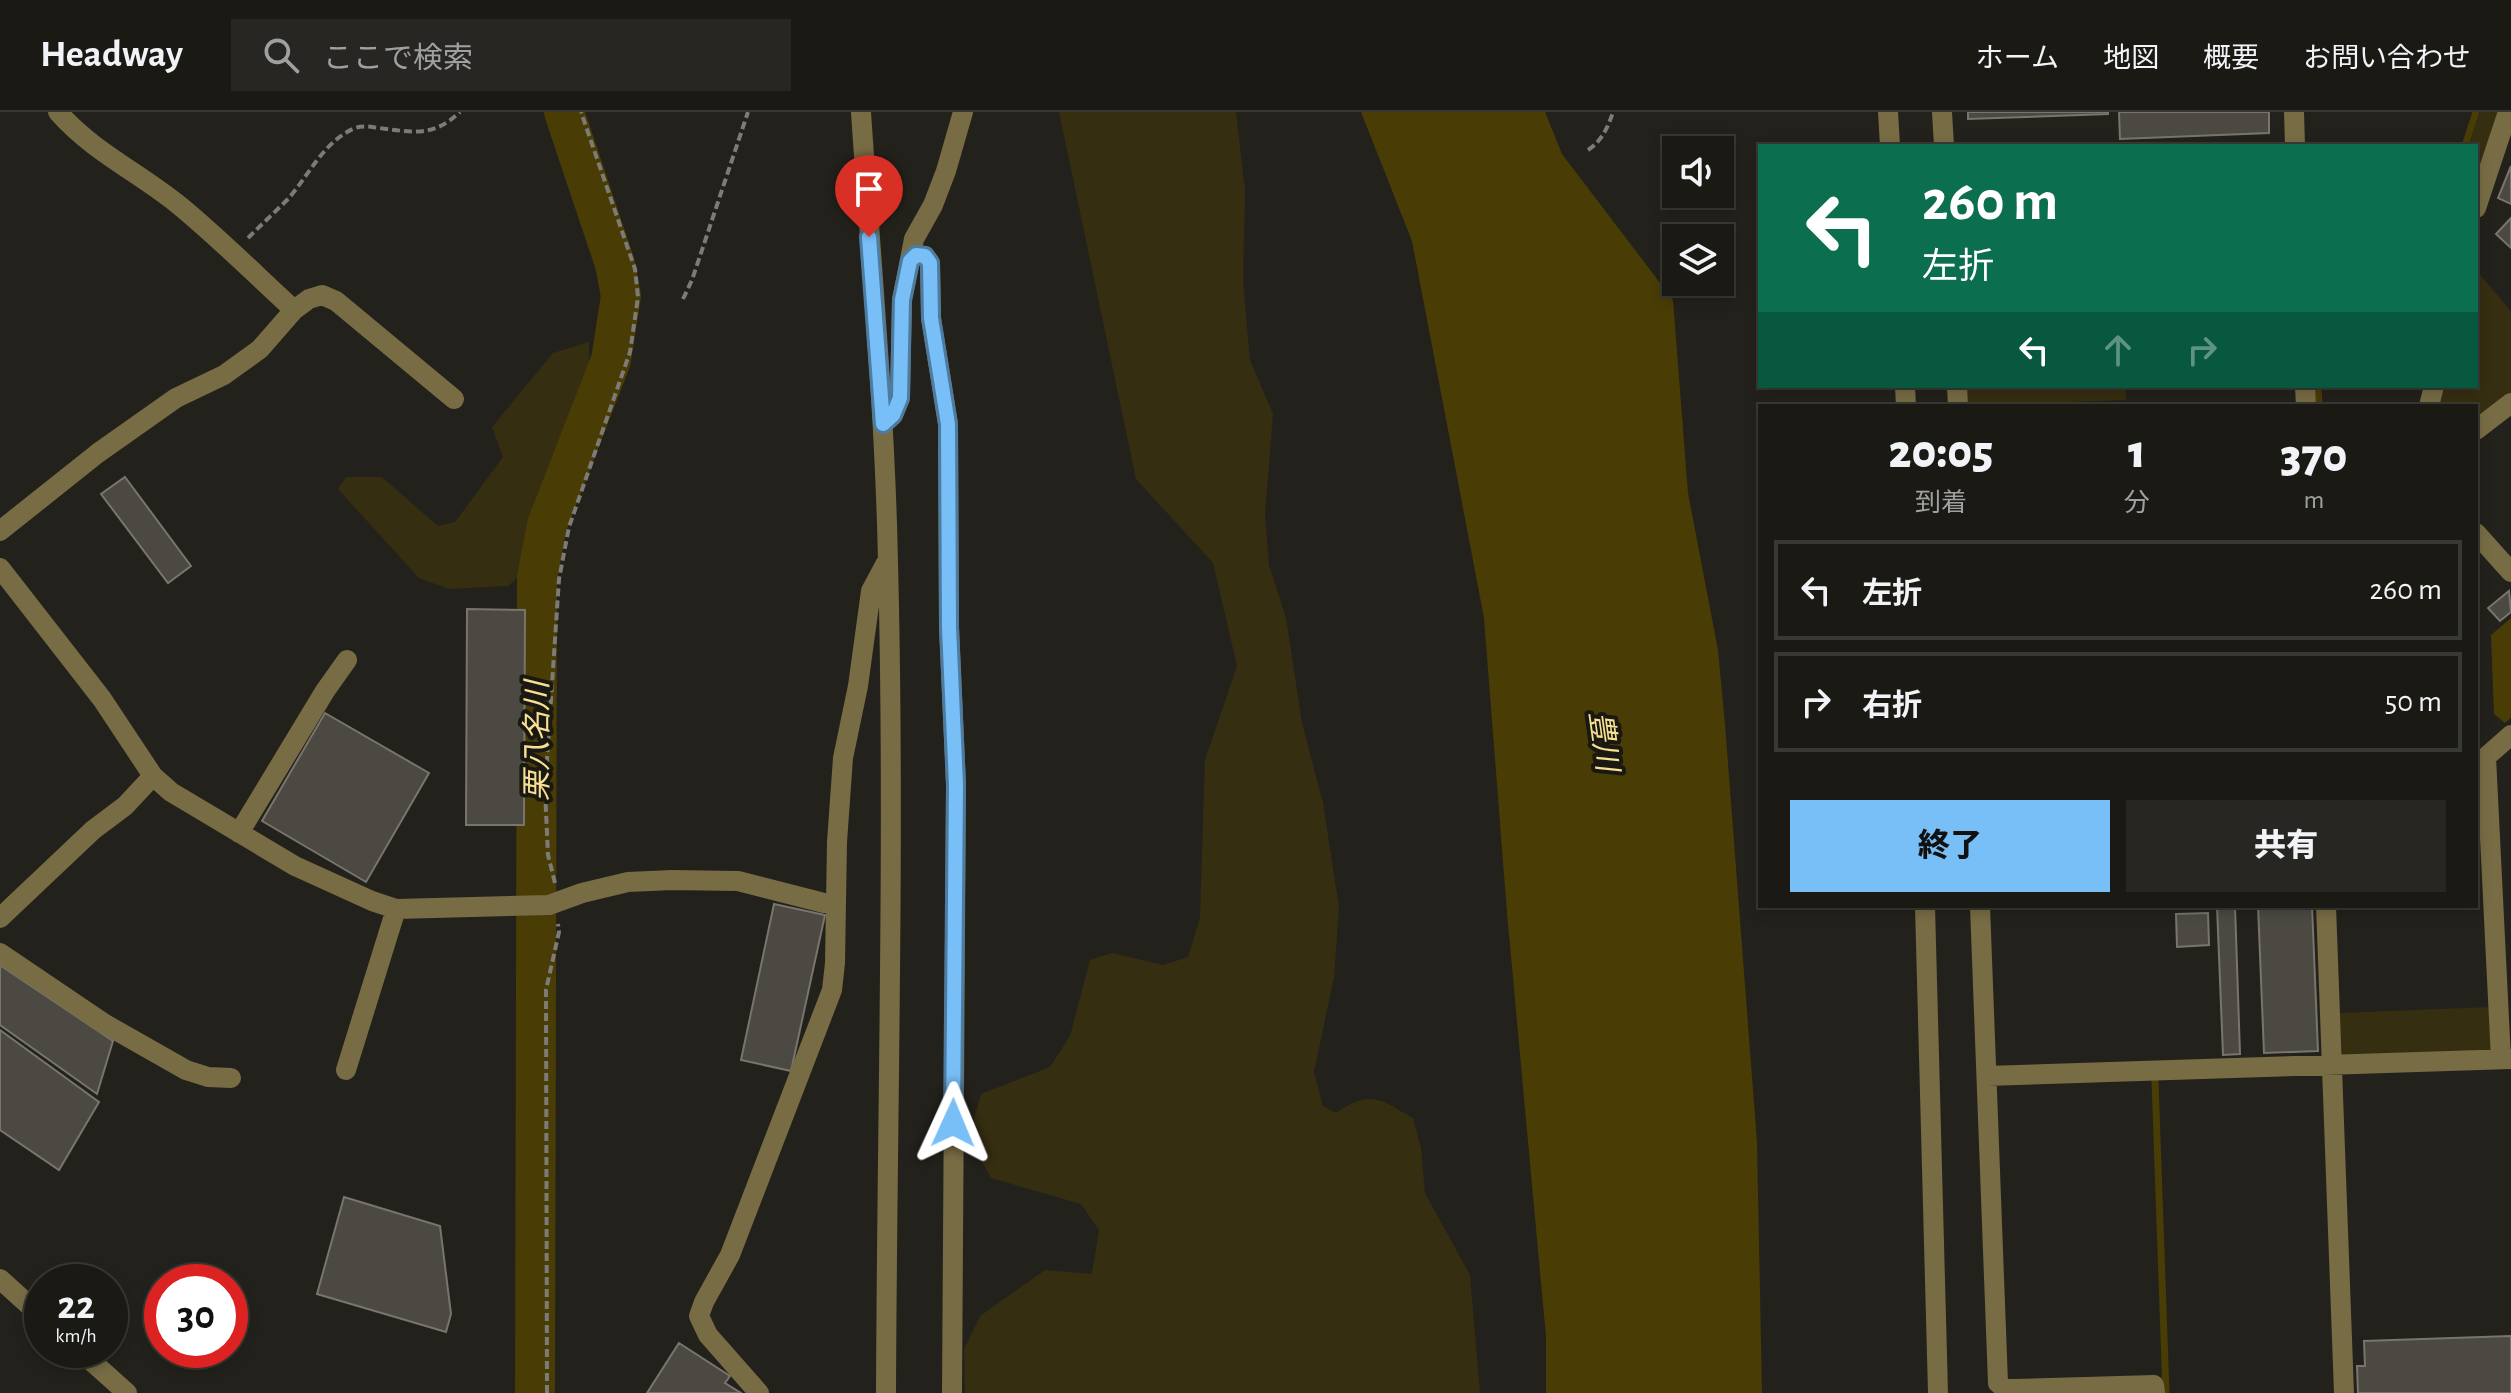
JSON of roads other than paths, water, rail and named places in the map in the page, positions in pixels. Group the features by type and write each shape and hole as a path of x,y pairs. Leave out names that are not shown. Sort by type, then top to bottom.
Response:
{"street":[{"path":"58,112 112,161 178,205 294,310"},
{"path":"861,112 883,424 888,559 886,1393"},
{"path":"883,424 893,415 900,398 902,300 914,239 933,205 963,112"},
{"path":"1888,112 1890,144"},
{"path":"1942,112 1944,144"},
{"path":"2294,112 2295,144"},
{"path":"2478,202 2508,112"},
{"path":"910,261 916,255 925,256 930,263 931,318 948,424 949,627 956,785 952,1393"},
{"path":"0,531 98,453 176,398 224,375 260,349 294,310 309,299 322,295 336,301 454,399"},
{"path":"2478,428 2511,403"},
{"path":"2478,535 2511,572"},
{"path":"759,1393 708,1335 699,1316 730,1255 832,990 843,758 861,671 871,591 888,559"},
{"path":"0,568 102,699 153,776 171,792 295,866 372,901 396,909 553,904 628,882 672,880 738,881 834,903"},
{"path":"239,833 347,660"},
{"path":"1987,1076 2506,1059 2486,757 2511,735"},
{"path":"0,918 93,830 125,806 153,776"},
{"path":"1925,908 1938,1393"},
{"path":"1980,908 1998,1383 2005,1391 2154,1385 2155,1393"},
{"path":"2326,908 2344,1393"},
{"path":"346,1070 396,909"},
{"path":"0,953 105,1024 186,1070 208,1077 231,1078"},
{"path":"0,1279 24,1301"},
{"path":"99,1368 127,1393"}],"water":[{"name":"豊川","path":"1361,112 1545,112 1562,154 1662,286 1662,296 1670,296 1673,300 1688,493 1718,650 1725,724 1757,1142 1762,1393 1546,1393 1546,1337 1507,913 1484,618 1412,241"},
{"path":"2511,618 2511,718 2505,723 2494,714 2491,635"}],"waterway":[{"name":"栗八名川","path":"535,1393 537,578 547,525 611,360 621,296 615,264 564,112"},
{"path":"2466,144 2476,112"},
{"path":"2318,388 2319,404"},
{"path":"2155,1081 2166,1393"}]}
